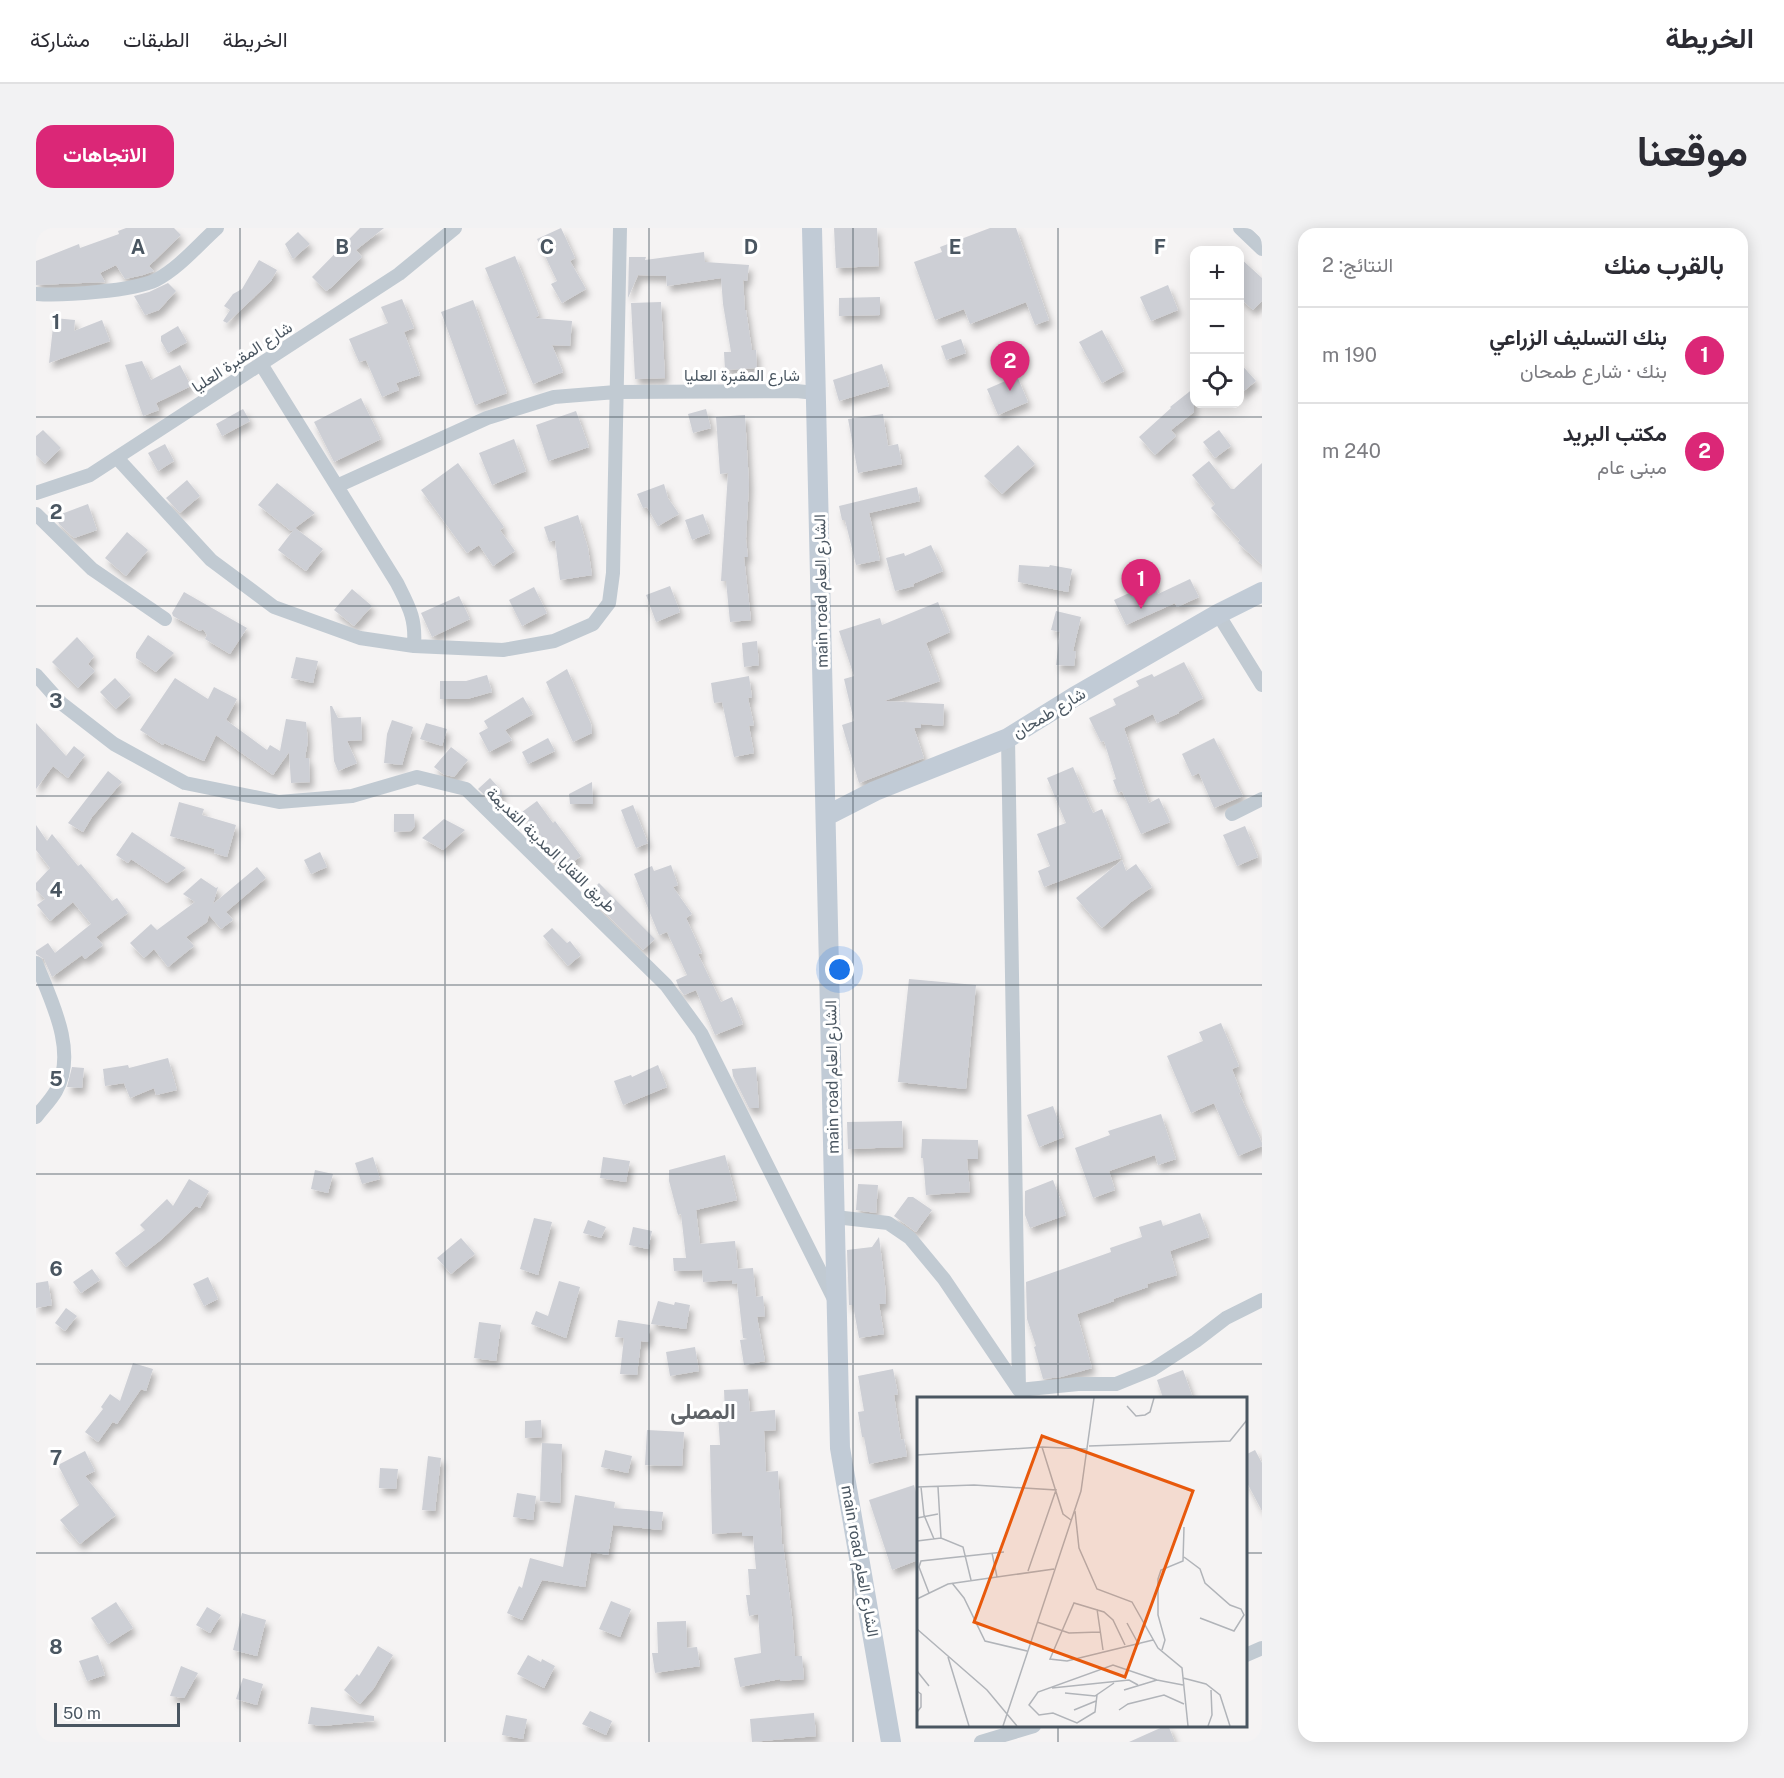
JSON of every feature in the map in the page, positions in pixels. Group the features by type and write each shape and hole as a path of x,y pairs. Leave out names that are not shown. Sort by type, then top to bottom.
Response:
{"main road":[{"name":"main road الشارع العام","path":"812,228 840,1448 891,1742"},
{"name":"شارع طمحان","path":"826,816 875,792 1008,738 1218,614 1262,592"}],"street":[{"path":"36,294 131,288 157,280 217,228"},
{"name":"شارع المقبرة العليا","path":"36,493 90,475 117,458 399,274 455,228"},
{"path":"117,458 211,560 274,607 360,638 414,646 503,650 554,641 592,624 609,603 613,573 620,228"},
{"path":"1240,228 1262,249"},
{"path":"261,364 397,583 416,627 414,646"},
{"name":"شارع المقبرة العليا","path":"337,486 487,418 554,397 616,392 796,391 816,393"},
{"path":"36,513 92,569 165,620"},
{"path":"1218,614 1262,685"},
{"name":"طريق اللقايا المدينة القديمة","path":"36,675 61,703 114,744 185,783 279,802 352,796 417,777 466,789 666,985 694,1023 758,1144 837,1304"},
{"path":"1008,738 1022,1394"},
{"path":"1232,814 1262,799"},
{"path":"36,963 58,1017 66,1063 57,1091 36,1117"},
{"path":"835,1217 888,1223 909,1238 944,1279 1022,1394"},
{"path":"1022,1394 1078,1384 1116,1384 1153,1369 1226,1318 1262,1300"},
{"path":"1247,1654 1262,1648"},
{"path":"981,1742 1028,1727"}],"building":[{"path":"126,228 174,228 181,235 149,266 154,271 143,275 125,279 116,265 100,273 105,282 36,285 36,261 79,244 80,248 119,234 118,231"},
{"path":"360,228 384,228 356,250 362,257 326,291 312,277"},
{"path":"561,228 575,258 570,261 586,289 562,303 551,284 557,281 537,239"},
{"path":"834,228 877,228 879,266 836,268"},
{"path":"990,228 1016,228 1049,320 1035,325 1026,302 970,324 964,309 935,320 914,262 942,252 940,247"},
{"path":"298,232 310,244 293,259 285,244"},
{"path":"704,252 705,262 749,265 747,281 743,280 745,310 752,350 756,350 757,368 725,370 724,352 731,352 721,278 667,286 666,276 638,275 628,298 629,257 646,257 645,260"},
{"path":"515,256 539,315 535,318 572,321 570,346 552,345 563,372 533,384 485,268"},
{"path":"259,260 277,270 271,281 227,323 223,321 230,310 224,306 233,294 242,289"},
{"path":"1244,262 1262,278 1262,301 1253,310 1244,302"},
{"path":"168,283 176,291 159,310 145,315 134,296"},
{"path":"1168,285 1178,310 1151,321 1140,297"},
{"path":"880,297 880,315 839,316 839,298"},
{"path":"402,299 414,328 404,332 420,375 396,383 399,390 382,397 366,360 359,362 349,339 388,323 381,307"},
{"path":"473,300 507,393 475,405 441,312"},
{"path":"661,302 665,378 635,379 631,303"},
{"path":"54,318 75,320 74,331 102,320 110,341 49,363"},
{"path":"178,326 187,342 168,353 161,341 161,336"},
{"path":"1102,330 1124,371 1102,383 1079,342"},
{"path":"961,339 966,353 946,360 941,346"},
{"path":"142,361 151,380 180,365 191,386 156,403 159,410 143,416 125,365"},
{"path":"882,364 889,386 839,401 833,380"},
{"path":"1244,368 1256,381 1244,391"},
{"path":"1017,376 1028,402 998,415 987,389"},
{"path":"1190,391 1190,408 1194,408 1194,412 1171,430 1176,436 1155,455 1139,437"},
{"path":"361,398 381,439 334,462 314,422"},
{"path":"243,409 250,421 222,436 216,424"},
{"path":"706,409 711,428 693,433 688,414"},
{"path":"576,411 589,447 548,461 536,425"},
{"path":"883,414 888,446 898,444 902,464 858,473 848,419"},
{"path":"745,415 749,484 746,539 748,557 744,557 751,620 730,622 726,581 721,581 728,473 720,474 716,417"},
{"path":"43,430 61,448 45,464 36,455 36,436"},
{"path":"1219,430 1231,446 1215,458 1203,442"},
{"path":"514,439 526,471 492,485 479,453"},
{"path":"165,444 174,461 158,471 148,453"},
{"path":"1018,445 1035,464 1002,494 984,476"},
{"path":"1209,461 1231,489 1234,489 1262,463 1262,565 1238,543 1240,540 1211,508 1215,504 1192,475"},
{"path":"458,463 504,527 500,530 515,551 493,566 479,545 467,553 421,490"},
{"path":"187,480 200,496 180,513 166,498"},
{"path":"277,483 315,513 291,531 258,505"},
{"path":"664,484 668,498 679,514 658,526 647,507 643,508 637,494"},
{"path":"917,487 920,501 869,513 880,560 856,565 845,520 842,520 839,506"},
{"path":"88,504 97,530 74,538 59,524 56,516"},
{"path":"703,514 710,533 692,540 685,520"},
{"path":"578,515 588,548 592,575 560,580 555,540 549,542 544,527"},
{"path":"295,528 323,549 306,571 278,550"},
{"path":"127,532 148,550 126,576 105,558"},
{"path":"931,545 943,571 913,584 914,586 895,591 886,558 904,553 905,556"},
{"path":"1019,565 1049,567 1050,565 1072,569 1068,592 1018,582"},
{"path":"1190,579 1199,597 1177,607 1175,603 1126,625 1114,600 1153,582 1158,594"},
{"path":"670,586 680,612 656,622 646,595"},
{"path":"534,587 547,613 522,626 509,600"},
{"path":"352,589 372,606 354,626 334,610"},
{"path":"184,592 247,628 230,654 205,639 207,635 203,629 200,631 173,616 172,613"},
{"path":"459,596 470,619 432,637 421,613"},
{"path":"938,602 950,632 926,643 940,681 884,701 944,704 943,726 921,724 921,728 914,728 924,758 859,783 842,725 854,721 844,679 854,676 839,631 880,618 882,625"},
{"path":"1056,611 1081,617 1073,651 1076,651 1074,666 1056,665 1060,632 1051,630"},
{"path":"148,635 174,653 156,672 136,658 136,653"},
{"path":"77,637 94,656 88,664 95,671 78,688 52,662"},
{"path":"757,641 759,665 744,667 742,643"},
{"path":"296,657 318,661 313,683 291,678"},
{"path":"1184,662 1203,698 1157,723 1153,714 1124,728 1149,803 1159,798 1170,822 1141,834 1122,791 1118,793 1104,741 1101,742 1089,718 1116,705 1113,699 1139,686 1136,681 1152,674 1154,677"},
{"path":"567,669 591,724 592,733 573,742 546,682"},
{"path":"487,675 492,692 467,699 440,699 440,681 466,681"},
{"path":"749,676 752,697 748,698 754,725 749,726 754,753 734,757 722,702 714,703 711,683"},
{"path":"115,678 131,695 116,709 100,692"},
{"path":"175,678 208,699 214,687 237,699 226,720 267,750 270,745 280,751 286,719 306,722 308,741 305,758 309,758 310,782 291,783 289,752 273,775 216,735 204,761 164,743 163,745 140,730"},
{"path":"523,697 533,714 505,730 512,740 489,752 479,733 488,728 484,721"},
{"path":"330,706 338,718 361,717 362,740 347,741 357,763 338,771 334,761"},
{"path":"392,720 413,727 402,765 384,763 387,734"},
{"path":"36,723 66,756 74,746 85,755 68,778 53,766 36,789"},
{"path":"426,723 447,729 442,746 420,739"},
{"path":"548,738 555,751 528,764 522,752"},
{"path":"1214,738 1243,796 1214,808 1199,773 1192,776 1182,754"},
{"path":"451,747 468,760 454,777 443,774 434,767"},
{"path":"1073,767 1093,813 1102,809 1121,858 1044,887 1038,871 1050,866 1037,834 1066,823 1047,778"},
{"path":"108,771 122,782 92,817 83,832 68,823"},
{"path":"490,778 502,791 502,796 494,804 478,789"},
{"path":"592,782 593,804 570,804 569,794"},
{"path":"537,801 581,856 562,870 535,837 538,835 522,812"},
{"path":"179,802 204,809 202,815 236,825 227,857 214,853 215,849 170,836"},
{"path":"633,805 648,843 636,848 621,810"},
{"path":"394,814 414,814 415,826 411,831 394,832"},
{"path":"444,819 465,830 443,850 422,838"},
{"path":"36,825 47,841 52,834 78,866 81,864 112,901 117,898 128,913 96,937 103,945 85,959 82,955 52,977 44,959 36,954 36,951 48,943 55,953 91,924 73,902 50,921 37,905 45,899 36,890 36,883 50,868 36,850"},
{"path":"1245,826 1258,857 1237,866 1223,835"},
{"path":"132,832 186,868 167,883 131,859 128,863 116,855"},
{"path":"320,852 327,867 311,874 304,860"},
{"path":"1122,860 1126,871 1136,864 1152,887 1102,928 1076,898"},
{"path":"671,865 678,885 673,887 692,914 686,918 702,953 698,954 721,1002 732,997 743,1024 715,1035 696,990 684,995 679,988 676,980 687,975 667,932 659,935 634,874 652,866 654,871"},
{"path":"257,867 266,878 226,912 233,920 221,929 209,915 207,922 186,937 194,946 168,967 154,949 144,958 130,943 151,924 157,930 195,902 183,894 201,878 216,888 218,887 213,904"},
{"path":"599,883 655,939 643,950 587,895"},
{"path":"552,928 567,943 570,941 581,955 568,966 543,936"},
{"path":"909,979 976,985 966,1089 898,1082"},
{"path":"1221,1023 1239,1066 1232,1069 1241,1093 1239,1093 1262,1143 1262,1146 1238,1156 1214,1103 1191,1113 1167,1056 1203,1041 1199,1032"},
{"path":"168,1058 177,1090 156,1095 154,1088 130,1098 124,1083 105,1086 103,1069 128,1065 129,1068"},
{"path":"658,1065 667,1087 623,1105 614,1081 631,1075 632,1077"},
{"path":"72,1067 84,1068 82,1088 67,1087"},
{"path":"756,1067 759,1108 749,1108 733,1076 732,1069"},
{"path":"1053,1106 1064,1137 1039,1147 1027,1115"},
{"path":"1161,1114 1176,1159 1158,1165 1155,1155 1109,1171 1115,1190 1093,1198 1075,1148 1110,1135 1108,1131"},
{"path":"902,1121 903,1147 848,1149 847,1122"},
{"path":"922,1139 978,1140 978,1159 967,1159 970,1192 926,1195 923,1158 921,1158"},
{"path":"725,1155 737,1200 696,1210 700,1244 735,1241 738,1269 753,1268 756,1297 763,1296 765,1316 757,1317 765,1361 744,1365 740,1340 748,1339 743,1338 737,1283 732,1284 732,1280 703,1282 702,1270 674,1271 673,1258 686,1258 681,1214 678,1215 669,1181 669,1170"},
{"path":"373,1157 380,1179 362,1184 355,1163"},
{"path":"603,1157 630,1161 626,1182 600,1178"},
{"path":"315,1170 333,1174 328,1193 311,1189"},
{"path":"189,1179 209,1191 200,1208 196,1206 162,1239 126,1267 115,1253 145,1230 140,1225 167,1199 173,1206"},
{"path":"1053,1180 1066,1215 1030,1228 1025,1215 1025,1191"},
{"path":"858,1184 878,1185 876,1213 856,1210"},
{"path":"908,1197 913,1197 932,1210 916,1232 894,1216"},
{"path":"1200,1213 1209,1237 1170,1251 1177,1275 1147,1284 1148,1287 1077,1314 1092,1368 1061,1377 1043,1379 1027,1319 1026,1282 1111,1252 1110,1248 1142,1237 1139,1227 1161,1220 1163,1226"},
{"path":"534,1218 552,1222 538,1275 520,1269"},
{"path":"588,1220 606,1227 601,1238 583,1233"},
{"path":"633,1227 652,1231 648,1249 629,1245"},
{"path":"879,1237 886,1304 879,1304 884,1334 859,1338 853,1305 849,1305 847,1250 872,1247"},
{"path":"461,1238 475,1254 451,1274 437,1258"},
{"path":"92,1269 100,1280 81,1293 73,1282"},
{"path":"208,1277 218,1299 204,1306 193,1284"},
{"path":"48,1281 52,1305 36,1308 36,1283"},
{"path":"559,1281 580,1287 566,1338 531,1324 536,1311 548,1316"},
{"path":"658,1301 674,1305 675,1302 690,1305 686,1329 651,1324"},
{"path":"66,1308 77,1316 65,1331 55,1323"},
{"path":"618,1320 650,1325 648,1342 641,1341 637,1375 620,1374 624,1338 615,1337"},
{"path":"479,1322 501,1325 496,1361 474,1358"},
{"path":"695,1347 699,1371 670,1376 666,1352"},
{"path":"133,1363 153,1369 146,1391 141,1389 117,1424 113,1422 114,1420 98,1442 85,1432 103,1409 101,1407 110,1394 120,1401"},
{"path":"893,1369 898,1394 894,1395 901,1440 904,1439 907,1456 869,1464 858,1412 864,1411 858,1376"},
{"path":"1183,1370 1193,1397 1163,1397 1157,1380"},
{"path":"748,1389 750,1412 775,1410 776,1430 764,1431 766,1472 778,1471 782,1544 795,1656 802,1656 804,1679 780,1681 780,1679 740,1687 734,1658 761,1653 758,1614 749,1616 746,1595 750,1595 748,1569 756,1569 753,1536 742,1536 742,1532 712,1534 710,1445 720,1445 718,1414 725,1413 724,1390"},
{"path":"541,1420 542,1437 525,1438 525,1421"},
{"path":"647,1430 684,1432 682,1466 645,1465"},
{"path":"542,1443 562,1444 560,1503 540,1501"},
{"path":"605,1450 632,1456 628,1473 601,1467"},
{"path":"1255,1450 1262,1463 1262,1511 1247,1483 1247,1454"},
{"path":"85,1451 95,1471 85,1476 116,1515 80,1544 60,1520 79,1505 58,1465"},
{"path":"428,1456 441,1458 435,1511 422,1510"},
{"path":"380,1468 398,1469 396,1489 379,1488"},
{"path":"914,1485 917,1496 917,1560 892,1570 869,1500"},
{"path":"517,1493 536,1496 533,1520 513,1517"},
{"path":"575,1495 615,1502 614,1508 663,1512 661,1530 613,1525 608,1555 591,1552 585,1587 542,1580 522,1620 507,1613 519,1586 522,1588 530,1558 563,1567"},
{"path":"611,1601 631,1609 620,1637 599,1629"},
{"path":"116,1602 133,1628 108,1644 91,1618"},
{"path":"207,1607 221,1615 210,1633 196,1625"},
{"path":"242,1613 266,1620 257,1656 233,1650"},
{"path":"686,1621 687,1648 697,1647 700,1666 655,1673 652,1653 658,1653 657,1622"},
{"path":"378,1646 393,1655 374,1688 360,1704 344,1690 357,1674 359,1676"},
{"path":"98,1655 105,1675 87,1681 79,1661"},
{"path":"528,1655 555,1666 544,1688 517,1674"},
{"path":"181,1666 198,1673 184,1698 170,1696"},
{"path":"243,1678 263,1684 257,1705 236,1699"},
{"path":"311,1707 374,1716 374,1721 322,1726 308,1724"},
{"path":"590,1711 612,1721 606,1735 582,1724"},
{"path":"814,1713 816,1736 752,1742 750,1719"},
{"path":"506,1715 527,1719 523,1739 502,1735"},
{"path":"1163,1727 1169,1727 1175,1742 1129,1742"}],"place":[{"name":"مكتب البريد","path":"1010,391"},
{"name":"بنك التسليف الزراعي","path":"1141,609"}],"district":[{"name":"المصلى","path":"703,1411"}]}
